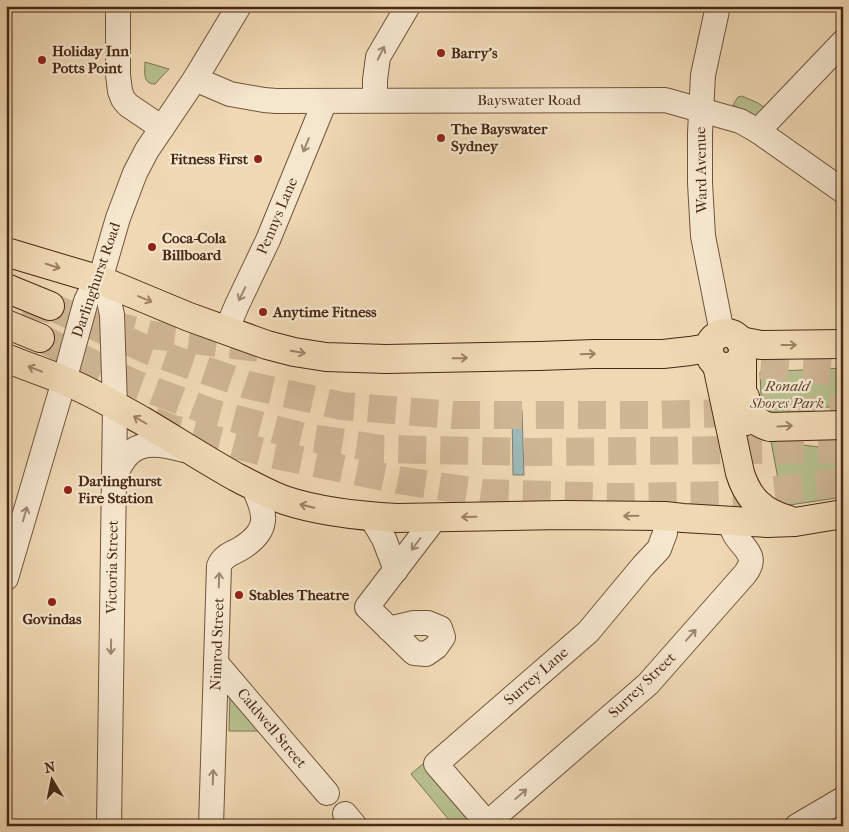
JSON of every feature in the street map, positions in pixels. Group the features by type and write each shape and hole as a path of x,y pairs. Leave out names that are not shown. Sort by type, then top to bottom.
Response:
{"main road":[{"path":"6,252 267,345 326,357 663,354 761,345 843,344"},
{"path":"6,288 50,306"},
{"path":"6,324 40,338"},
{"path":"726,349 752,416 758,422 765,426 843,425"},
{"path":"726,349 723,387 740,473 747,491 765,511 795,522"},
{"path":"6,358 74,385 141,420 253,486 282,499 306,506 371,517 397,518 665,516 767,523 795,522 843,514"},
{"path":"732,521 745,516 757,503 761,487 744,416 742,388"},
{"path":"732,521 740,473"}],"street":[{"path":"118,6 118,75 120,92 128,105 162,128"},
{"name":"Darlinghurst Road","path":"6,578 74,385 86,302 90,293 104,288 126,194 135,173 162,128 195,80 239,6"},
{"path":"375,100 378,57 408,6"},
{"name":"Ward Avenue","path":"718,6 703,75 700,183 703,236 726,349"},
{"path":"758,131 843,42"},
{"name":"Bayswater Road","path":"195,80 241,97 276,101 665,100 740,121 758,131 843,191"},
{"name":"Pennys Lane","path":"226,331 268,240 325,100"},
{"path":"74,385 95,379 105,359 104,288"},
{"name":"Victoria Street","path":"104,288 112,315 115,406 109,826"},
{"path":"113,481 123,460 143,445 158,444 195,453"},
{"name":"Nimrod Street","path":"211,826 220,564 227,555 252,540 264,523 263,508 253,486"},
{"name":"Surrey Lane","path":"486,824 436,764 588,632 659,549 664,533 665,516"},
{"path":"371,517 384,539 396,570"},
{"path":"390,629 367,607 436,517"},
{"name":"Surrey Street","path":"486,824 648,684 745,574 750,567 751,558 747,549 733,532 732,521"},
{"name":"Caldwell Street","path":"216,663 327,793"},
{"path":"797,826 843,798"}],"green space":[{"path":"145,62 169,69 155,84 151,83 148,82 145,76"},
{"path":"742,96 767,109 759,120 733,105 738,97"},
{"name":"Ronald Shores Park","path":"843,368 843,406 815,408 815,419 768,420 761,395 760,372"},
{"name":"Ronald Shores Park","path":"771,441 843,450 843,497 783,506"},
{"path":"230,696 262,731 229,731"},
{"path":"424,763 470,818 461,826 454,826 411,774"}],"water":[{"path":"522,410 524,475 513,475 512,411"}],"tunnel":[{"path":"25,303 152,335 259,348"},
{"path":"50,306 152,352 248,385 342,406 454,415 655,415 843,410"},
{"path":"40,338 133,383 213,413 304,437 382,449 531,452 843,449"},
{"path":"719,362 843,372"},
{"path":"153,421 173,429 271,454 398,480 484,493 619,497 733,495 843,482"}],"place":[{"name":"Barry's","path":"441,53"},
{"name":"Holiday Inn Potts Point","path":"42,60"},
{"name":"The Bayswater Sydney","path":"441,138"},
{"name":"Fitness First","path":"258,159"},
{"name":"Coca-Cola Billboard","path":"152,247"},
{"name":"Anytime Fitness","path":"263,312"},
{"name":"Darlinghurst Fire Station","path":"68,490"},
{"name":"Stables Theatre","path":"239,595"},
{"name":"Govindas","path":"52,602"}]}
